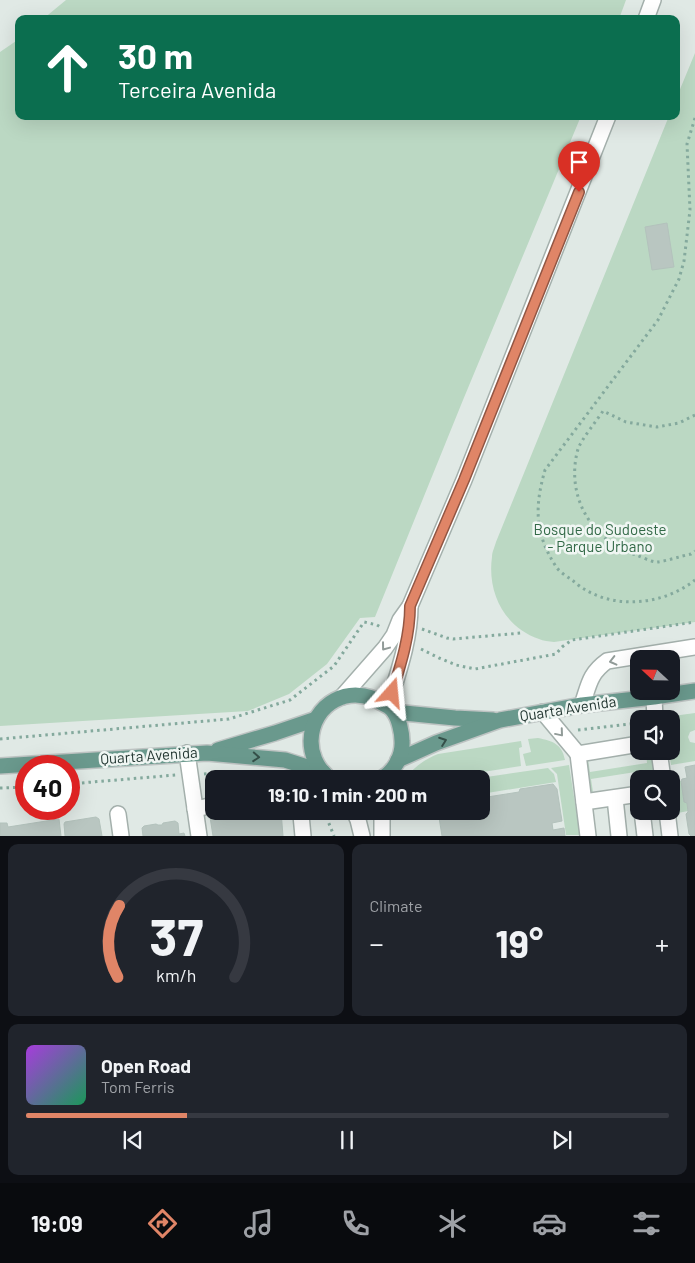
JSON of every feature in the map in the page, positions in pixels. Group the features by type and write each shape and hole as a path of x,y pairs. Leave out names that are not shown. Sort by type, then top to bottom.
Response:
{"main road":[{"name":"Quarta Avenida","path":"680,693 695,691"},
{"name":"Quarta Avenida","path":"342,697 358,694 374,698 391,709 455,718 500,720"},
{"path":"323,770 315,760 311,746 311,732 316,719 323,709 342,697"},
{"name":"Quarta Avenida","path":"398,760 436,743 500,720 582,705 630,700"},
{"path":"391,709 402,732 402,746 398,760 391,770"},
{"name":"Quarta Avenida","path":"208,753 316,719"},
{"name":"Quarta Avenida","path":"0,766 208,753 285,760 313,770"}],"street":[{"path":"647,15 653,0"},
{"path":"342,697 385,648 410,606 468,471 606,120"},
{"path":"391,709 410,624 410,606"},
{"path":"582,705 592,675 599,666 607,661 695,647"},
{"path":"543,712 578,754 588,836"},
{"path":"578,754 630,745"},
{"path":"187,754 199,836"},
{"path":"584,802 630,796"},
{"path":"615,798 619,836"},
{"path":"195,809 205,806"},
{"path":"118,814 121,836"},
{"path":"301,820 303,836"},
{"path":"358,820 362,836"},
{"path":"382,820 382,836"},
{"path":"643,820 645,836"},
{"path":"668,820 670,836"}],"path":[{"path":"695,118 687,144 690,210 684,260 679,279 658,320 545,470 537,513 546,550 556,568 584,590 602,597 625,602 657,599 687,586 695,580"},
{"path":"695,415 679,423 657,427 626,422 603,411 579,448 576,469 576,491 583,511 594,528 613,545 629,553 656,562 691,554 695,551"},
{"path":"410,624 453,639 521,632"},
{"path":"560,733 630,724"},
{"path":"80,783 190,774"},
{"path":"0,788 15,787"},
{"path":"328,820 334,836"}],"green space":[{"path":"66,0 626,0 620,15 48,15"},
{"path":"15,42 15,120 579,120 375,617 360,618 327,664 289,694 248,711 0,726 0,52"},
{"name":"Bosque do Sudoeste - Parque Urbano","path":"695,53 695,622 554,642 542,640 516,626 501,607 492,583 493,551 667,120 680,120 680,89"},
{"path":"695,713 695,730 690,732 688,737 690,742 695,743 695,761 671,765 670,760 680,760 680,715"},
{"path":"538,738 556,744 562,750 565,760 526,766 523,754 531,752 528,739"},
{"path":"521,741 522,747 519,748 521,766 490,771 413,770 429,758 438,754"},
{"path":"588,759 590,772 647,763 647,760 653,760 654,770 630,770 630,773 591,779 593,792 588,791 584,761"},
{"path":"569,765 580,835 566,835 557,774 551,768"},
{"path":"548,768 554,774 556,782 490,793 490,777"},
{"path":"680,781 684,802 687,803 688,811 680,813"}],"building":[{"path":"667,223 674,267 652,270 645,227"},
{"path":"695,765 695,836 691,836 689,834 686,814 688,812 687,803 684,802 681,781 687,778 685,767"},
{"path":"553,784 557,789 562,821 552,823 553,830 564,828 565,836 442,836 439,820 490,820 490,797 519,792 520,789"},
{"path":"96,817 99,819 102,836 65,836 65,822"},
{"path":"59,820 61,836 0,836 0,823 7,823 8,827"},
{"path":"210,820 282,820 283,836 213,836"},
{"path":"175,821 178,823 179,834 184,833 185,836 143,836 142,828 144,826 162,825 163,823"}],"route":[{"path":"392,693 401,667 410,624 410,606 464,480 579,192"}]}
